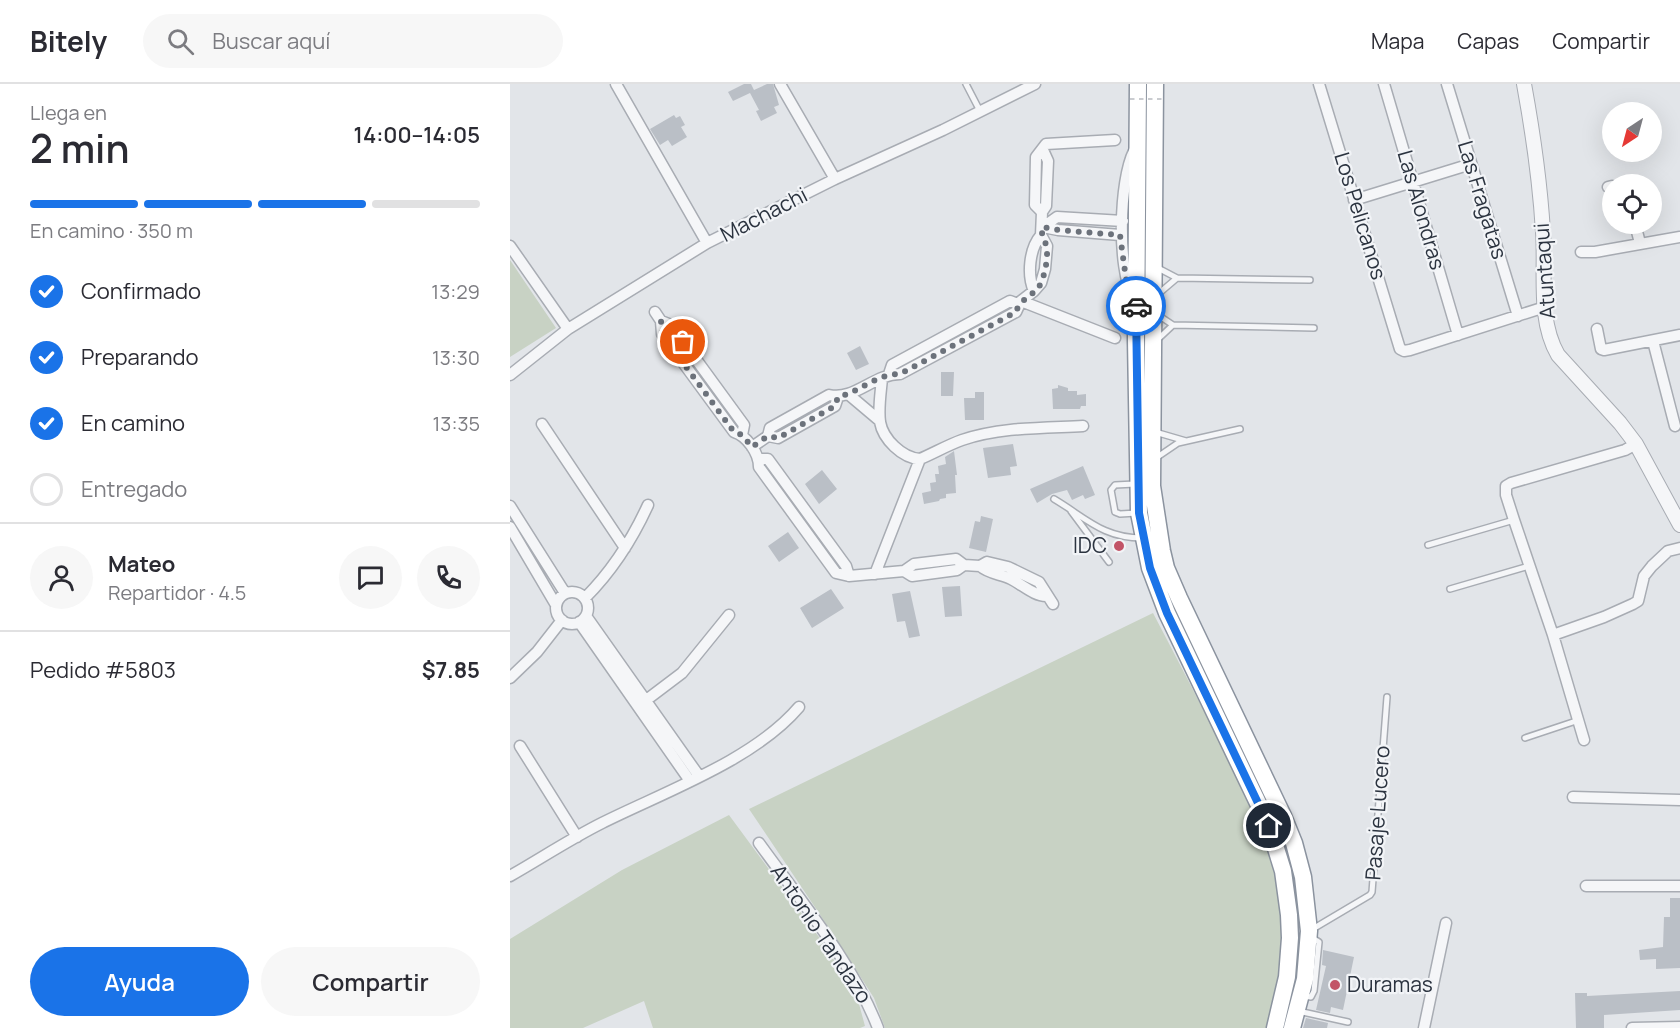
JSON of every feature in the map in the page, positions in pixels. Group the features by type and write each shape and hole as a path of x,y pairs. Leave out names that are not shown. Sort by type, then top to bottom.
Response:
{"highway":[{"path":"1134,91 1137,146 1136,303 1139,513 1150,568 1167,613 1269,826 1283,871 1290,938 1287,977 1275,1028"},
{"path":"1159,91 1153,343 1152,461 1155,509 1166,568 1283,816 1294,843 1303,877 1309,934 1305,980 1292,1028"}],"street":[{"path":"616,84 707,243"},
{"path":"780,84 835,179"},
{"name":"Machachi","path":"510,375 568,329 707,243 1035,84"},
{"name":"Los Pelicanos","path":"1319,84 1400,348 1404,351 1410,350 1458,335"},
{"name":"Las Alondras","path":"1384,84 1458,335"},
{"name":"Las Fragatas","path":"1448,84 1518,316"},
{"name":"Atuntaqui","path":"1524,84 1539,178 1545,307 1553,345 1558,355 1620,423 1636,444 1680,525"},
{"path":"752,447 768,436 778,438 835,406 843,396 885,376 900,374 1016,312 1020,303 1041,283 1045,270 1047,246 1042,231 1042,212 1035,205 1036,157 1048,143 1115,140"},
{"path":"1136,303 1126,279 1120,235 1128,167 1137,146"},
{"path":"1354,200 1472,164"},
{"path":"1042,231 1057,217 1122,221"},
{"path":"1042,231 1058,230 1120,235"},
{"path":"1638,234 1640,243"},
{"path":"1581,252 1595,252 1680,237"},
{"path":"510,246 568,329"},
{"path":"1020,303 1115,338"},
{"path":"1458,335 1545,307"},
{"path":"658,317 671,325 744,425 742,435 759,459 768,459 846,566 849,576 904,571 914,564 956,559 964,566 980,566 987,572 1009,578 1050,600"},
{"path":"1598,329 1602,350 1680,335"},
{"path":"1653,340 1675,426"},
{"path":"885,376 880,422 892,445 913,459 920,459 963,440 997,432 1083,426"},
{"path":"843,396 880,422"},
{"path":"542,424 625,548"},
{"path":"1584,740 1553,635 1514,520 1506,487 1511,483 1625,450 1636,444"},
{"path":"874,574 920,459"},
{"path":"585,598 603,580 634,535 648,505"},
{"path":"510,506 512,523 562,620 567,623 582,619 588,607 585,598 576,592 561,596 556,605"},
{"path":"512,523 566,593"},
{"path":"1553,635 1633,604 1638,598 1644,576 1652,566 1668,551 1680,548"},
{"path":"642,703 682,673 729,615"},
{"path":"582,619 694,778"},
{"path":"510,678 537,652 562,620"},
{"path":"510,876 600,824 749,749 787,721 799,706"},
{"path":"520,746 577,837"},
{"path":"1573,797 1680,800"},
{"name":"Antonio Tandazo","path":"759,843 833,947 869,1005 878,1028"},
{"path":"1586,886 1680,886"},
{"path":"1424,1028 1446,923"},
{"path":"1632,1028 1680,1027"}],"lane":[{"path":"966,84 980,111"},
{"path":"1154,266 1177,278 1310,280"},
{"path":"1173,325 1154,305 1177,278"},
{"path":"1153,343 1173,325 1314,328"},
{"path":"1152,461 1174,445 1240,429"},
{"path":"1153,432 1188,441"},
{"path":"1138,483 1115,485 1111,490 1115,512 1139,513"},
{"path":"1054,499 1097,528 1131,538 1143,538"},
{"path":"1069,508 1109,562"},
{"path":"1428,546 1514,520"},
{"path":"1450,589 1529,566"},
{"name":"Pasaje Lucero","path":"1309,934 1372,892 1387,697"},
{"path":"1525,738 1579,720"},
{"path":"1299,1004 1348,1022"}],"path":[{"path":"1134,91 1159,91"}],"green space":[{"path":"510,260 556,328 510,357"},
{"path":"1153,613 1246,794 1270,852 1279,892 1281,944 1278,977 1268,1028 885,1028 874,998 749,809"},
{"path":"729,815 827,948 859,1004 865,1026 860,1028 653,1028 644,1001 583,1028 510,1028 510,939 622,870"}],"building":[{"path":"744,84 751,84 754,90 767,84 773,84 779,105 774,107 777,113 761,121 756,111 759,110 750,93 733,101 728,92"},
{"path":"674,115 676,118 680,116 685,125 681,127 687,137 672,146 668,140 660,145 650,129"},
{"path":"860,346 869,364 856,370 847,353"},
{"path":"941,372 954,372 953,396 941,396"},
{"path":"1058,385 1068,388 1068,391 1077,391 1077,395 1086,394 1086,406 1081,406 1080,409 1053,409 1052,389 1058,388"},
{"path":"975,392 984,392 984,420 965,420 964,398 975,398"},
{"path":"1013,444 1017,466 1010,467 1011,475 988,478 983,448"},
{"path":"954,451 957,475 955,475 956,493 946,494 946,498 924,504 922,493 931,491 930,483 936,482 935,474 939,474 938,466 946,464 945,457"},
{"path":"1083,466 1095,495 1085,499 1083,495 1072,500 1067,490 1052,494 1037,503 1030,489"},
{"path":"822,470 837,489 819,504 805,484"},
{"path":"981,516 993,519 986,552 969,548 975,521 980,522"},
{"path":"788,532 799,548 779,562 768,546"},
{"path":"960,586 962,616 945,617 942,587"},
{"path":"831,589 844,608 812,628 800,608"},
{"path":"910,591 920,636 909,638 905,621 897,622 892,594"},
{"path":"1670,898 1680,898 1680,968 1656,969 1656,959 1640,960 1639,950 1663,947 1664,917 1670,917"},
{"name":"Duramas","path":"1323,950 1354,957 1343,1010 1331,1007 1330,1013 1316,1010 1326,966 1322,965"},
{"path":"1680,991 1680,1010 1604,1015 1604,1028 1576,1028 1575,993 1587,993 1587,996"},
{"path":"1306,1018 1328,1023 1327,1028 1303,1028"}],"way so far":[{"path":"683,342 671,325 661,321 662,334 734,432 742,435 752,447 768,436 778,438 835,406 838,397 889,374 900,374 1016,312 1018,304 1038,288 1045,270 1047,246 1041,236 1042,227 1120,235 1126,279 1136,306"}],"place":[{"name":"IDC","path":"1119,546"},
{"name":"Duramas","path":"1335,985"}],"route":[{"path":"1136,306 1139,513 1150,568 1167,613 1269,826"}]}
